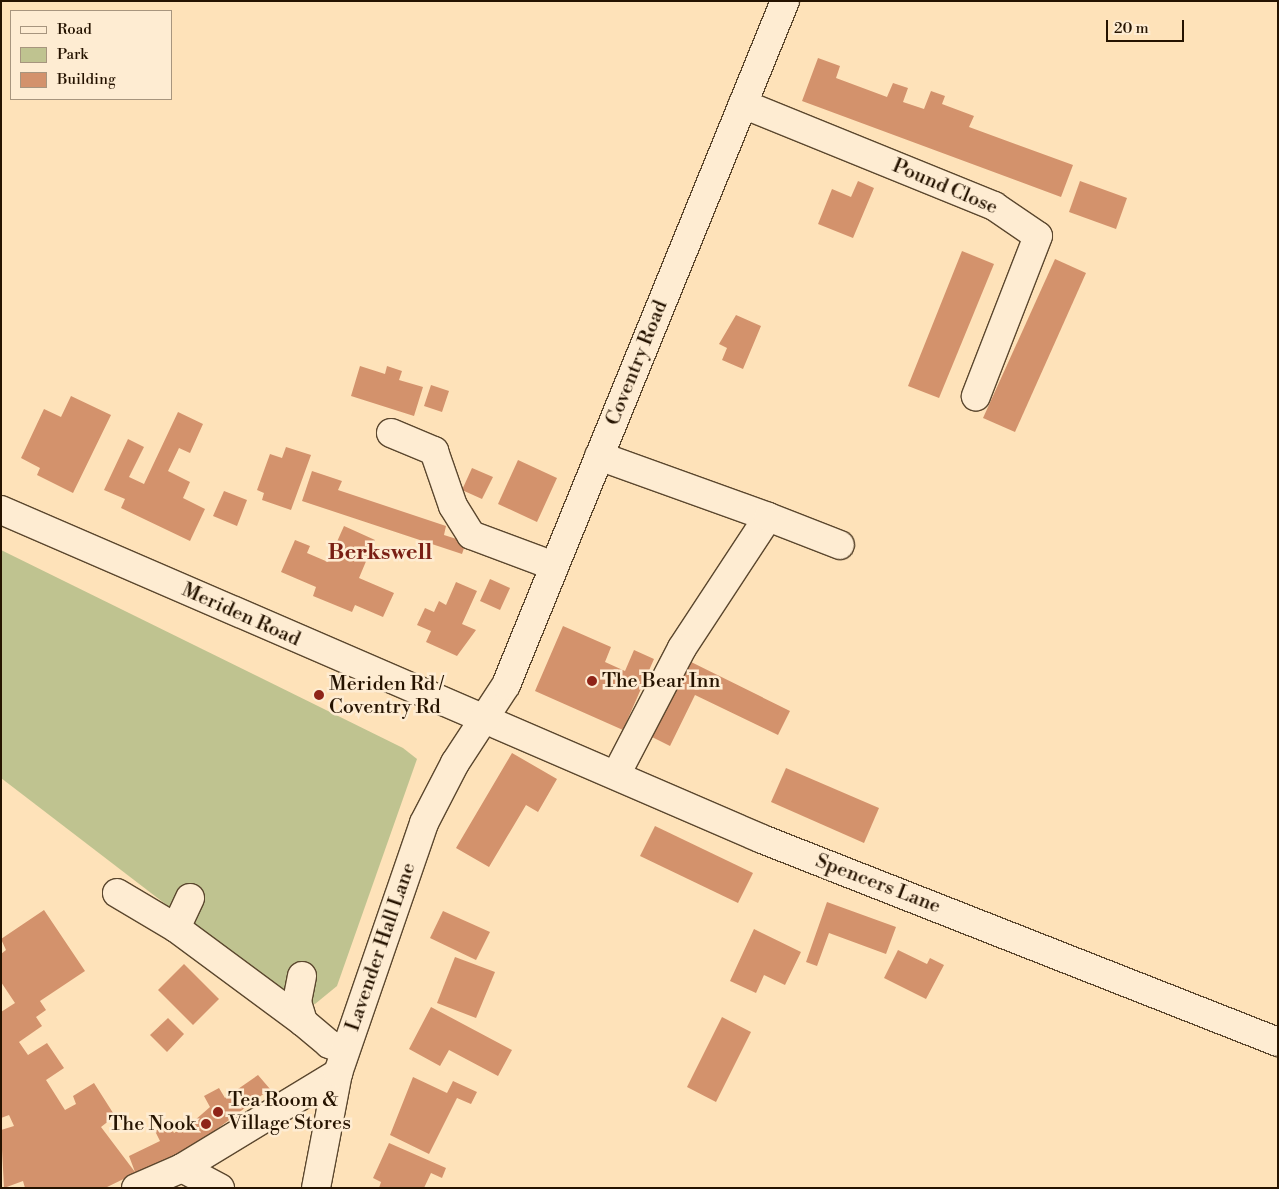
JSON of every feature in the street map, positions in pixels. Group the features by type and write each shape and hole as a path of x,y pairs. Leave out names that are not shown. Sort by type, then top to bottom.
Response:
{"street":[{"name":"Coventry Road","path":"482,720 506,685 785,1"},
{"name":"Pound Close","path":"743,104 994,206 1038,236 976,396"},
{"path":"391,434 434,451 453,506 471,534 554,566"},
{"path":"599,456 840,545"},
{"name":"Meriden Road","path":"1,510 482,720"},
{"path":"616,775 682,648 768,517"},
{"name":"Spencers Lane","path":"482,720 616,775 762,839 1278,1042"},
{"name":"Lavender Hall Lane","path":"316,1188 341,1061 424,823 482,720"},
{"path":"117,893 176,928 303,1022 329,1044 341,1061 182,1168 136,1188"},
{"path":"176,928 190,898"},
{"path":"302,976 297,1002 303,1022"},
{"path":"182,1168 220,1188"}],"green space":[{"path":"1,550 403,748 417,759 337,986 315,1004 284,995 1,778"}],"building":[{"path":"818,58 840,66 836,78 887,97 893,83 908,88 903,102 924,109 931,91 945,96 942,104 974,116 969,127 1073,165 1061,197 802,101"},
{"path":"858,181 874,188 853,238 818,224 832,189 851,197"},
{"path":"1080,181 1127,198 1116,229 1069,212"},
{"path":"962,251 994,264 939,398 908,386"},
{"path":"1055,259 1086,273 1015,432 983,418"},
{"path":"736,315 761,326 743,369 722,360 727,348 719,344"},
{"path":"360,366 385,374 387,366 402,371 399,380 423,387 414,416 351,396"},
{"path":"431,385 449,391 442,412 424,406"},
{"path":"71,396 111,415 73,493 37,475 40,468 21,458 44,409 61,417"},
{"path":"178,412 203,424 190,453 179,448 168,471 190,482 183,498 205,509 190,541 121,508 125,499 104,490 128,439 144,447 129,477 144,484"},
{"path":"286,447 311,455 291,510 262,500 264,493 257,490 270,454 282,458"},
{"path":"518,460 557,478 537,522 498,504"},
{"path":"472,468 493,477 482,499 462,490"},
{"path":"312,471 342,481 338,490 446,526 444,535 466,542 462,554 302,501"},
{"path":"224,491 247,500 237,526 213,516"},
{"path":"344,526 375,540 359,578 394,593 383,617 355,605 352,612 313,596 316,587 281,572 295,540 310,546 307,553 328,562"},
{"path":"490,579 510,588 500,610 480,601"},
{"path":"456,582 477,591 462,624 476,630 457,656 426,642 431,631 417,625 425,608 434,612 439,601 446,605"},
{"name":"The Bear Inn","path":"563,626 611,647 605,662 625,671 634,650 654,659 623,730 535,691"},
{"path":"683,658 790,711 778,735 695,695 670,746 646,734"},
{"path":"512,753 557,779 538,812 526,805 489,867 456,848"},
{"path":"786,768 879,808 864,843 771,802"},
{"path":"655,826 753,873 738,903 640,856"},
{"path":"827,902 896,927 886,954 829,933 817,966 806,962"},
{"path":"44,910 85,971 40,1001 46,1010 36,1017 42,1026 19,1042 28,1055 47,1043 64,1068 46,1080 65,1110 76,1104 73,1096 94,1083 115,1116 101,1127 135,1172 129,1156 160,1141 155,1131 169,1124 174,1133 194,1121 210,1107 204,1096 219,1088 225,1098 258,1075 270,1089 204,1139 137,1176 136,1173 105,1188 25,1188 23,1181 4,1188 1,1130 14,1126 9,1115 1,1118 1,1012 15,1003 1,982 1,954 6,950 1,939"},
{"path":"443,911 490,932 476,960 430,938"},
{"path":"754,929 801,952 785,985 764,975 756,993 730,981"},
{"path":"898,950 927,964 930,958 944,965 926,999 884,978"},
{"path":"455,957 495,972 476,1018 437,1003"},
{"path":"184,964 219,999 193,1025 158,990"},
{"path":"431,1007 512,1050 498,1076 449,1050 440,1066 409,1049"},
{"path":"722,1017 751,1032 716,1102 687,1087"},
{"path":"168,1018 184,1034 167,1052 150,1035"},
{"path":"413,1077 447,1093 453,1081 477,1092 471,1104 457,1098 429,1154 390,1135"},
{"path":"389,1143 446,1168 442,1178 431,1173 424,1188 379,1188 381,1182 373,1178"}],"place":[{"name":"The Bear Inn","path":"592,681"},
{"name":"Meriden Rd / Coventry Rd","path":"319,695"},
{"name":"Tea Room & Village Stores","path":"218,1112"},
{"name":"The Nook","path":"206,1124"}],"district":[{"name":"Berkswell","path":"380,553"}]}
